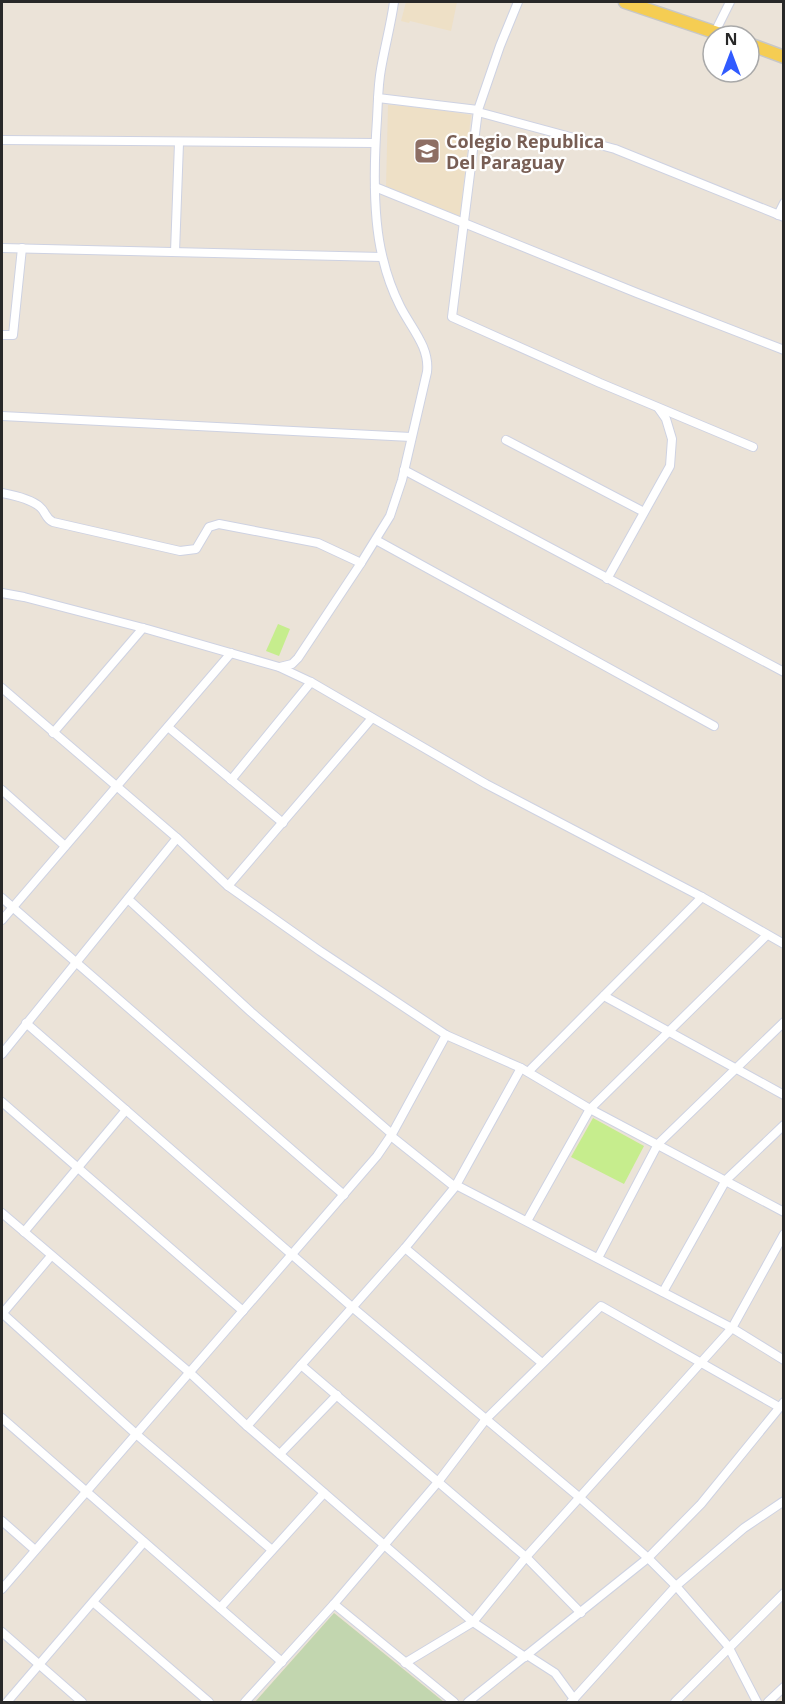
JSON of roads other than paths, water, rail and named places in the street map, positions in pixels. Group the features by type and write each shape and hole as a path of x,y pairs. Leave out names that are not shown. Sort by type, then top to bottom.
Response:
{"main road":[{"path":"625,2 701,27"},
{"path":"761,49 783,57"}],"street":[{"path":"279,667 287,666 298,658 390,516 404,471 427,372 427,356 401,308 382,257 375,188 378,98 394,2"},
{"path":"518,2 478,111 452,317 753,447"},
{"path":"724,24 730,2"},
{"path":"378,98 478,111 615,149 781,216 783,203"},
{"path":"2,140 375,143"},
{"path":"175,252 179,143"},
{"path":"375,188 783,350"},
{"path":"2,248 382,257"},
{"path":"2,335 13,335 22,248"},
{"path":"607,579 670,466 672,439 662,411 655,406"},
{"path":"2,416 411,437"},
{"path":"506,440 644,512"},
{"path":"404,471 783,672"},
{"path":"2,493 38,506 46,518 53,522 180,551 196,549 209,527 219,524 318,543 361,563"},
{"path":"376,540 714,726"},
{"path":"2,593 143,628 279,667 311,682 486,784 702,897 783,944"},
{"path":"53,733 143,628"},
{"path":"2,920 231,653"},
{"path":"231,780 311,682"},
{"path":"2,688 177,838 228,886 320,951 446,1035 525,1070 590,1109 783,1212"},
{"path":"228,886 372,718"},
{"path":"168,727 283,823"},
{"path":"2,790 65,846"},
{"path":"2,1054 177,838"},
{"path":"247,1426 405,1248 456,1186 525,1070 604,996 702,897"},
{"path":"2,898 344,1195"},
{"path":"128,899 251,1012 392,1135 456,1186 732,1328 783,1360"},
{"path":"527,1221 590,1109 767,935"},
{"path":"604,996 783,1095"},
{"path":"598,1258 658,1144 783,1022"},
{"path":"26,1023 293,1253 352,1307 579,1497 648,1558 676,1586 729,1648 757,1702"},
{"path":"2,1589 378,1156 392,1135 446,1035"},
{"path":"2,1102 243,1311"},
{"path":"24,1232 126,1110"},
{"path":"663,1292 726,1180 783,1125"},
{"path":"2,1213 189,1372 247,1426 474,1622 555,1673 573,1701 676,1586 744,1528 783,1501"},
{"path":"405,1663 474,1622 526,1557 732,1328 783,1234"},
{"path":"405,1248 542,1363"},
{"path":"51,1256 2,1313 136,1434 272,1550"},
{"path":"244,1702 334,1604 438,1482 486,1419 601,1306 700,1362 781,1404 701,1504 648,1558 468,1702"},
{"path":"301,1365 526,1557 581,1613"},
{"path":"280,1454 337,1395"},
{"path":"2,1418 282,1662"},
{"path":"220,1608 324,1492"},
{"path":"2,1521 35,1550"},
{"path":"7,1702 144,1542"},
{"path":"675,1702 783,1593"},
{"path":"93,1602 209,1702"},
{"path":"334,1604 454,1702"},
{"path":"2,1632 82,1702"},
{"path":"768,1702 783,1687"}],"place":[{"name":"Colegio Republica Del Paraguay","path":"427,151"}]}
